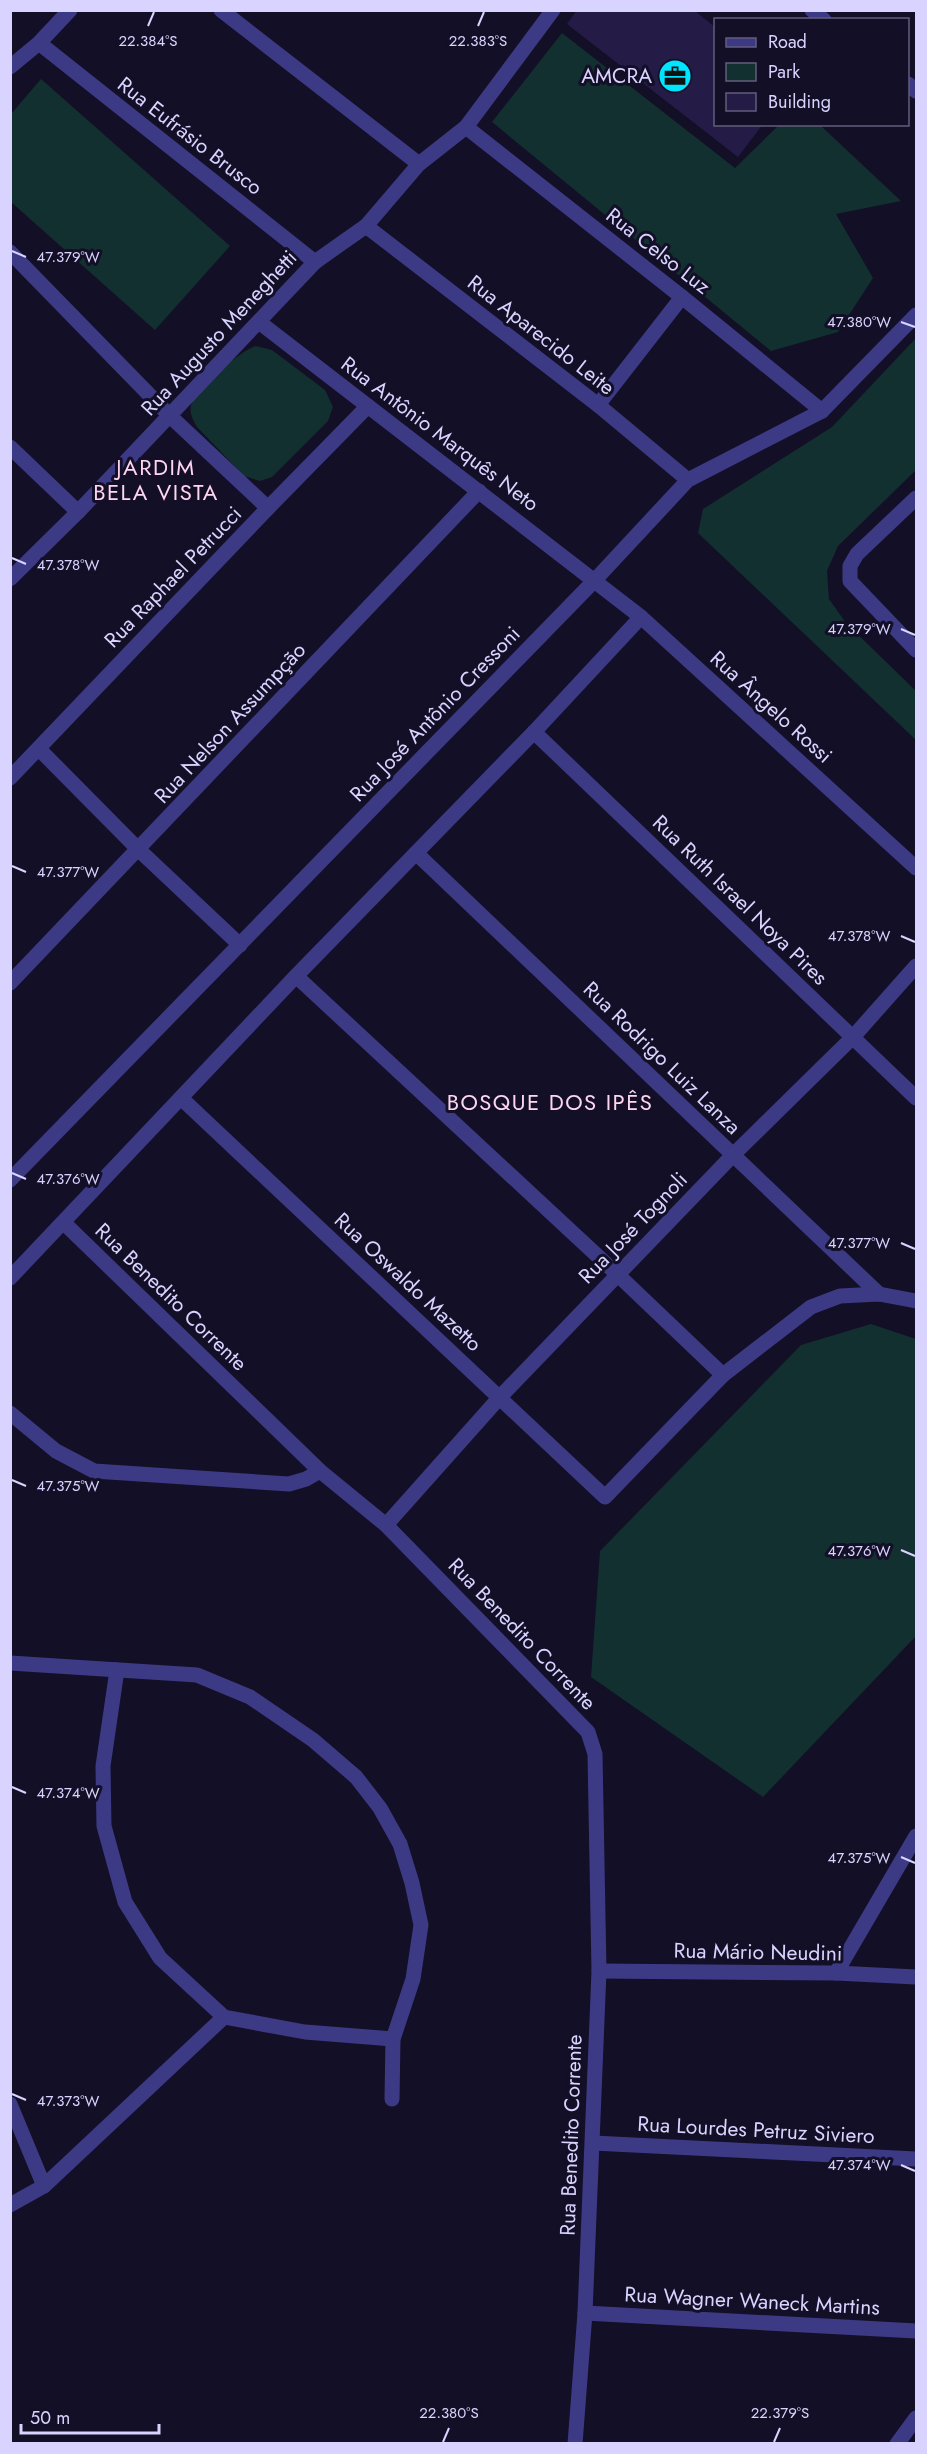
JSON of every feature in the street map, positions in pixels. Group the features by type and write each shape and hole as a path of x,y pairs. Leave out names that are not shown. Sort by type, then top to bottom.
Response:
{"street":[{"path":"10,67 39,43 70,10"},
{"path":"221,10 419,164"},
{"name":"Rua Augusto Meneghetti","path":"10,579 78,512 315,262 366,226 419,164 466,127 553,10"},
{"name":"Rua Eufrásio Brusco","path":"39,43 315,262"},
{"name":"Rua Celso Luz","path":"466,127 682,297 822,411"},
{"name":"Rua Aparecido Leite","path":"366,226 598,405 688,480"},
{"path":"10,252 170,416 268,508"},
{"path":"598,405 682,297"},
{"name":"Rua José Antônio Cressoni","path":"10,1180 595,580 688,480 822,411 916,315"},
{"name":"Rua Antônio Marquês Neto","path":"259,322 595,580"},
{"name":"Rua Raphael Petrucci","path":"10,778 368,406"},
{"path":"10,447 78,512"},
{"name":"Rua Nelson Assumpção","path":"10,983 479,491"},
{"path":"916,498 857,554 850,566 850,581 916,650"},
{"name":"Rua Ângelo Rossi","path":"595,580 641,617 916,868"},
{"path":"10,1278 296,976 534,732 641,617"},
{"name":"Rua Ruth Israel Noya Pires","path":"534,732 916,1098"},
{"path":"39,749 139,850 240,945"},
{"name":"Rua Rodrigo Luiz Lanza","path":"416,853 879,1294"},
{"name":"Rua José Tognoli","path":"386,1525 500,1397 733,1155 853,1037 916,966"},
{"path":"296,976 723,1375 811,1307 840,1296 879,1294 916,1301"},
{"name":"Rua Oswaldo Mazetto","path":"181,1098 605,1497 723,1375"},
{"name":"Rua Benedito Corrente","path":"64,1223 320,1471 386,1525 588,1732 595,1754 599,1971 585,2313 575,2444"},
{"path":"10,1413 56,1451 94,1471 289,1484 306,1479 320,1471"},
{"path":"10,1663 196,1675 250,1697 313,1740 356,1777 380,1808 400,1844 412,1882 421,1925 413,1979 393,2038 392,2099"},
{"path":"117,1670 103,1766 104,1826 125,1902 160,1958 224,2017 305,2032 393,2038"},
{"path":"836,1973 916,1836"},
{"name":"Rua Mário Neudini","path":"599,1971 836,1973 916,1977"},
{"path":"10,2205 44,2186 224,2017"},
{"path":"10,2104 44,2186"},
{"name":"Rua Lourdes Petruz Siviero","path":"593,2143 916,2159"},
{"path":"10,2212 25,2196"},
{"name":"Rua Wagner Waneck Martins","path":"585,2313 916,2331"},
{"path":"897,2444 916,2418"}],"green space":[{"path":"562,33 735,168 778,126 821,126 901,201 836,214 873,278 838,332 771,351 492,122"},
{"path":"41,79 230,246 155,330 11,202 11,114"},
{"path":"916,338 916,470 838,546 827,571 829,599 846,623 916,691 916,740 698,533 703,509 832,427"},
{"path":"256,346 272,350 325,390 333,407 328,421 272,477 260,481 244,476 197,427 191,411 194,398 209,380 240,355"},
{"path":"871,1324 916,1339 916,1636 763,1797 591,1677 600,1551 801,1345"}],"building":[{"name":"AMCRA","path":"577,10 694,10 714,26 714,126 761,126 738,157 567,24"}],"place":[{"name":"AMCRA","path":"675,76"}],"district":[{"name":"JARDIM BELA VISTA","path":"156,480"},
{"name":"BOSQUE DOS IPÊS","path":"550,1102"}]}
